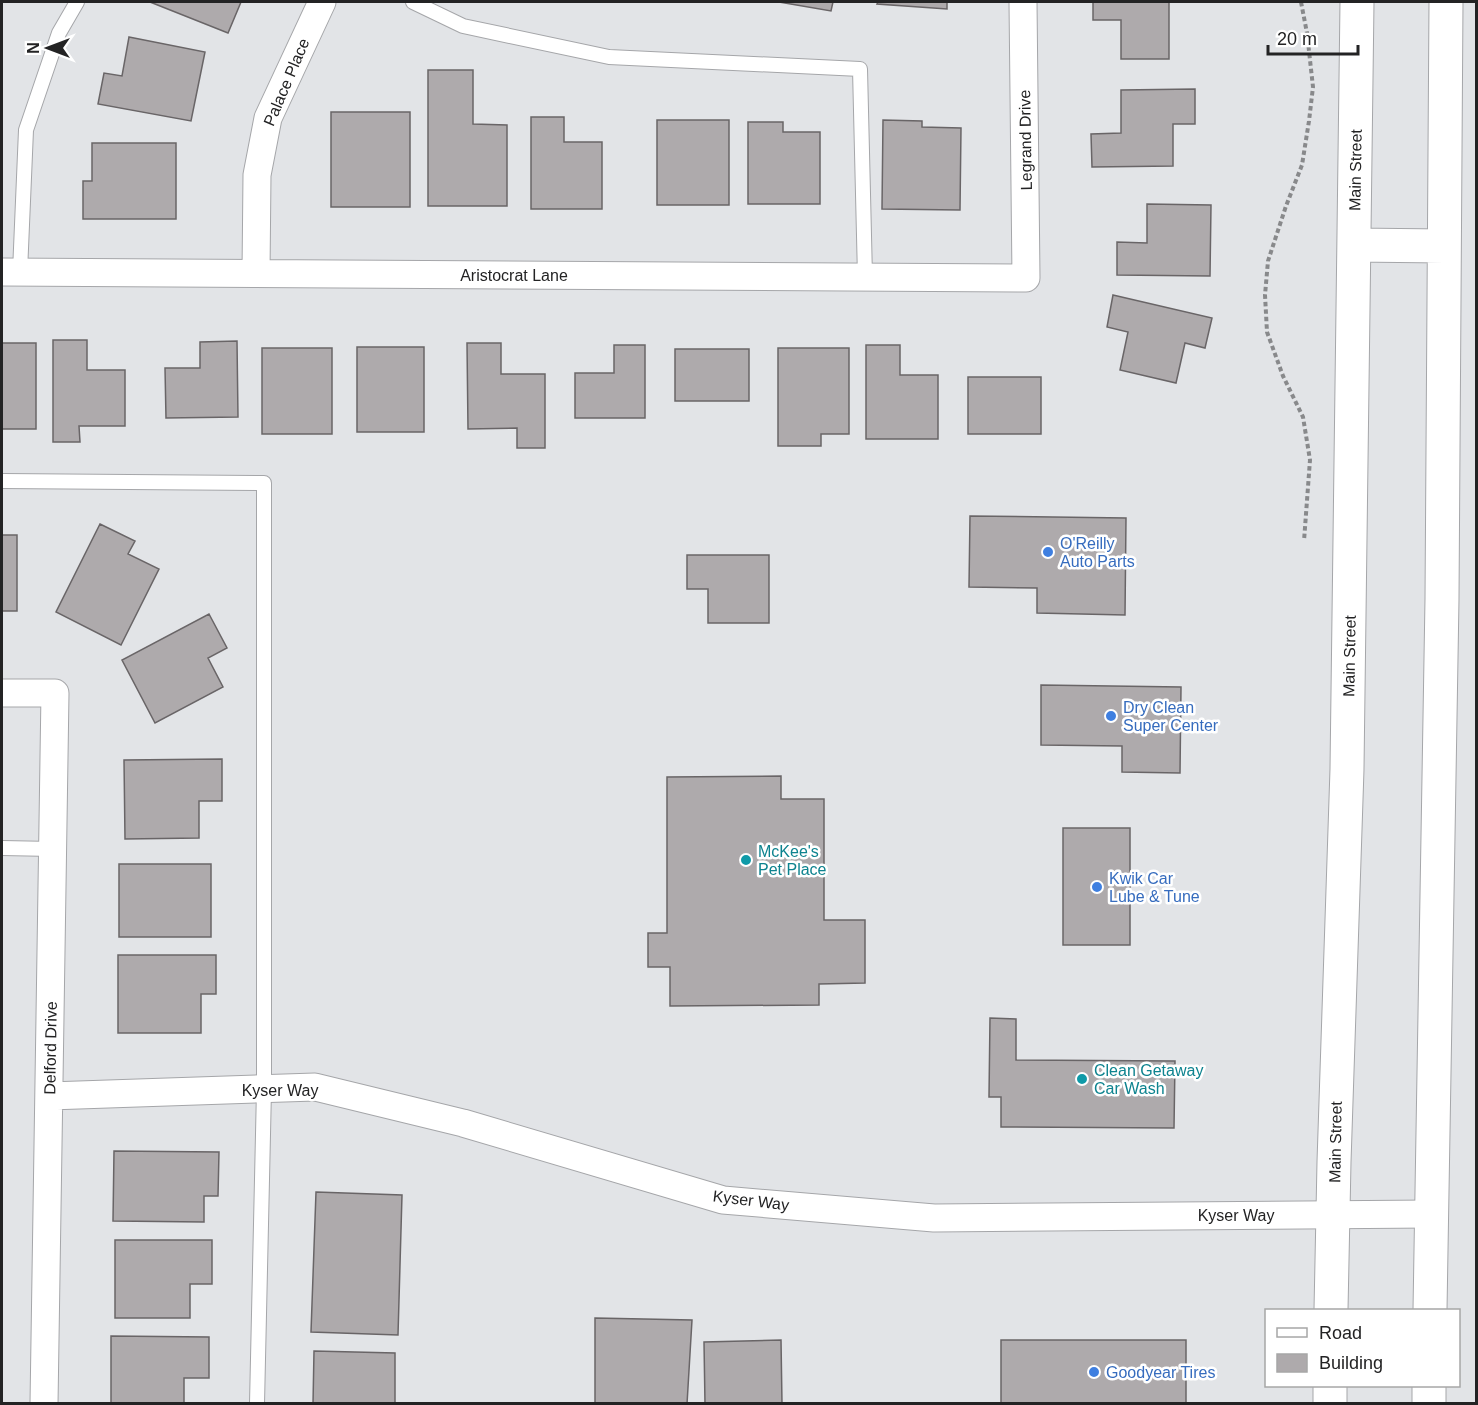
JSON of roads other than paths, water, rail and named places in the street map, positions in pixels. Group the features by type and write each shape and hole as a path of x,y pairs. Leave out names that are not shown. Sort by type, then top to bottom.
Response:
{"main road":[{"name":"Main Street","path":"1332,1309 1334,1162 1347,769 1357,2"},
{"path":"1430,1309 1442,599 1446,2"},
{"path":"1354,245 1444,246"},
{"path":"1330,1387 1330,1404"},
{"path":"1429,1387 1429,1404"}],"street":[{"name":"Palace Place","path":"256,273 257,175 268,118 322,2"},
{"name":"Legrand Drive","path":"1023,2 1026,278"},
{"name":"Aristocrat Lane","path":"11,272 1026,278"},
{"name":"Delford Drive","path":"2,693 55,693 44,1404"},
{"name":"Kyser Way","path":"49,1096 315,1087 463,1123 723,1200 934,1218 1431,1214"}],"lane":[{"path":"11,272 26,130 60,33 77,2"},
{"path":"413,2 463,26 609,57 860,69 865,278"},
{"path":"2,481 264,483 264,1089 257,1404"},
{"path":"2,848 53,849"}],"place":[{"name":"O'Reilly Auto Parts","path":"1048,552"},
{"name":"Dry Clean Super Center","path":"1111,716"},
{"name":"McKee's Pet Place","path":"746,860"},
{"name":"Kwik Car Lube & Tune","path":"1097,887"},
{"name":"Clean Getaway Car Wash","path":"1082,1079"},
{"name":"Goodyear Tires","path":"1094,1372"}]}
